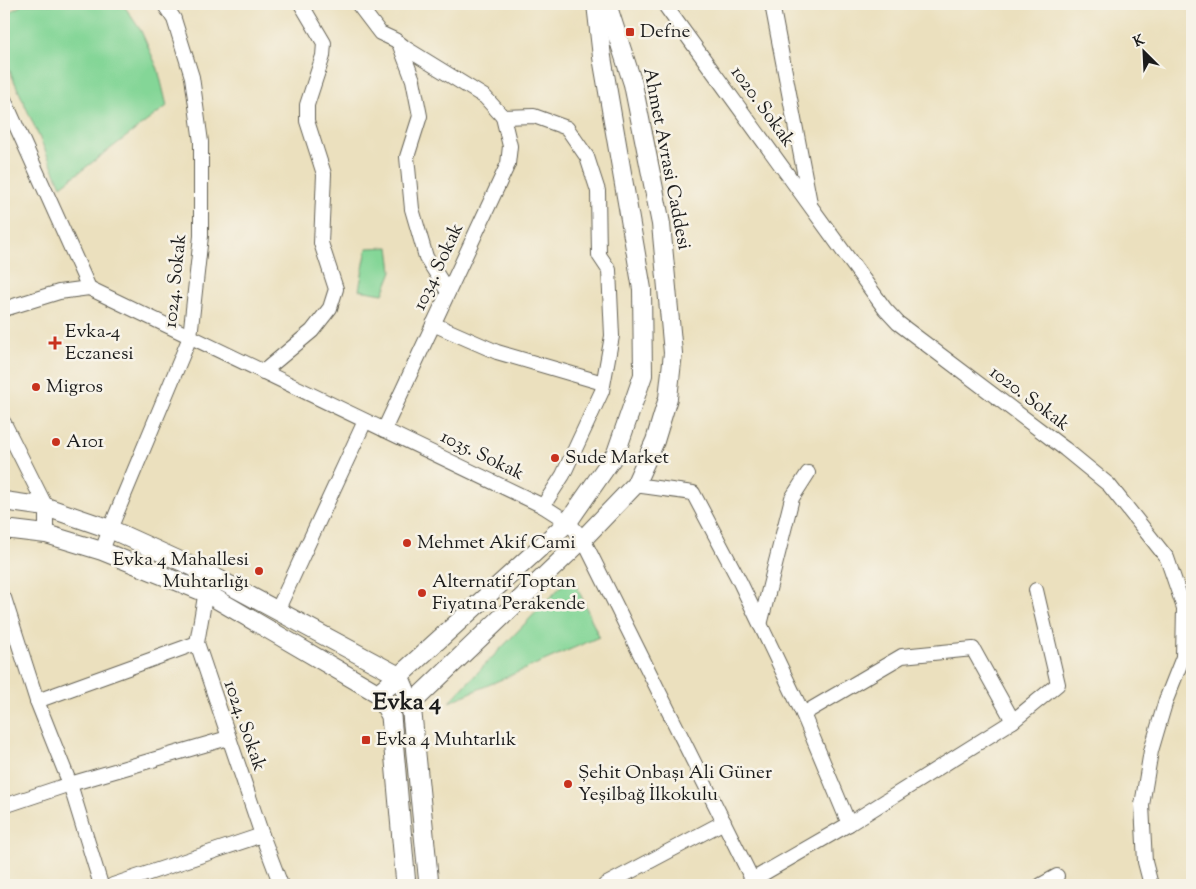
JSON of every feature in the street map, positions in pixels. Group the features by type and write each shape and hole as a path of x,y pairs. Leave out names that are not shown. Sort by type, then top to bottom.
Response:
{"main road":[{"path":"406,885 391,716 379,694 399,676 411,704 430,885"},
{"path":"391,716 411,704"}],"street":[{"name":"1024. Sokak","path":"102,551 190,337 201,236 200,142 192,77 174,19 164,4"},
{"path":"263,372 312,331 330,308 336,289 321,243 324,174 307,121 307,105 323,56 324,43 301,4"},
{"path":"358,4 380,33 485,97 504,117 534,116 567,128 587,157 598,191 599,254 609,270 612,336 602,391 563,475 543,506"},
{"path":"4,501 46,507 110,528 209,574 399,676 568,522 616,453 643,375 642,289 602,57 596,4"},
{"name":"Ahmet Avrasi Caddesi","path":"411,704 583,539 635,484 655,441 668,398 673,353 661,224 633,84 607,4"},
{"name":"1020. Sokak","path":"664,4 672,10 885,309 898,323 1065,449 1109,485 1167,558 1184,608 1183,657 1166,700 1151,751 1142,805 1145,862 1152,885"},
{"path":"772,4 811,206"},
{"path":"399,43 413,80 420,116 407,157 412,209 426,257 448,292"},
{"path":"4,100 89,288 59,292 4,309"},
{"name":"1034. Sokak","path":"384,430 508,164 510,146 504,117"},
{"name":"1035. Sokak","path":"89,288 543,506 568,522 583,539 753,883"},
{"path":"433,324 497,352 603,383"},
{"path":"277,611 365,421"},
{"path":"4,424 46,507 46,534"},
{"path":"760,624 792,498 808,473"},
{"path":"635,484 693,493 740,582 803,714 849,824"},
{"path":"4,529 46,534 102,551 206,593 379,694"},
{"name":"1024. Sokak","path":"209,574 197,644 262,835 282,885"},
{"path":"753,883 1013,721 1058,684 1036,590"},
{"path":"4,598 37,701 70,784 101,885"},
{"path":"37,701 197,644"},
{"path":"803,714 902,656 973,649 1013,721"},
{"path":"4,806 70,784 228,738"},
{"path":"604,885 724,822"},
{"path":"113,885 262,835"},
{"path":"1041,885 1056,876"}],"green space":[{"path":"24,4 123,4 141,31 158,69 167,106 61,186 4,58 4,15"},
{"path":"389,247 392,271 383,294 359,290 367,248"},
{"path":"572,575 599,637 449,702"}],"place":[{"name":"Defne","path":"630,32"},
{"name":"Evka-4 Eczanesi","path":"55,343"},
{"name":"Migros","path":"36,387"},
{"name":"A101","path":"56,442"},
{"name":"Sude Market","path":"555,458"},
{"name":"Mehmet Akif Cami","path":"407,543"},
{"name":"Evka 4 Mahallesi Muhtarlığı","path":"259,571"},
{"name":"Alternatif Toptan Fiyatına Perakende","path":"422,593"},
{"name":"Evka 4 Muhtarlık","path":"366,740"},
{"name":"Şehit Onbaşı Ali Güner Yeşilbağ İlkokulu","path":"568,784"}],"district":[{"name":"Evka 4","path":"407,703"}]}
